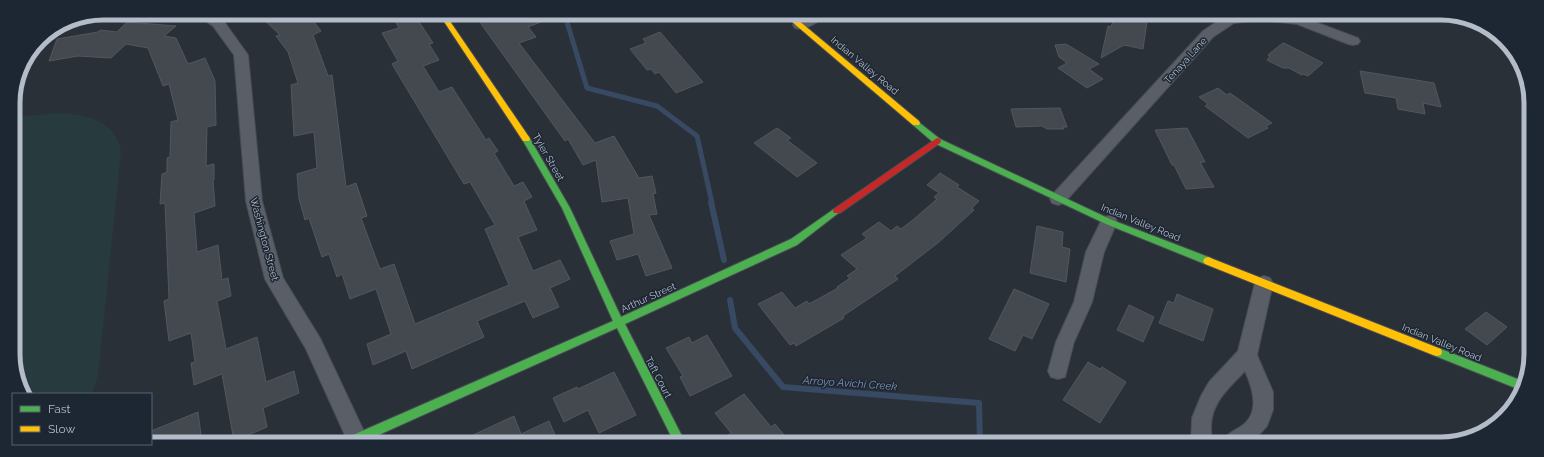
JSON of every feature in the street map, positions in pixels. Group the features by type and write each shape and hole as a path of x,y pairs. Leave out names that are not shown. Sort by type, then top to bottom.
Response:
{"street":[{"name":"Washington Street","path":"212,20 218,24 241,55 254,201 274,279 313,344 353,437"},
{"name":"Tyler Street","path":"446,20 528,141 566,208 618,322"},
{"name":"Indian Valley Road","path":"795,20 937,141 1109,222 1518,385"},
{"path":"800,25 810,20"},
{"name":"Tenaya Lane","path":"1058,199 1208,34 1229,20"},
{"name":"Tenaya Lane","path":"1299,20 1353,40"},
{"name":"Arthur Street","path":"361,437 794,242 937,141"},
{"path":"1058,371 1065,342 1083,302 1095,252 1109,222"},
{"path":"1201,437 1202,418 1208,402 1216,388 1247,355 1264,283"},
{"name":"Taft Court","path":"618,322 677,437"},
{"path":"1242,437 1253,429 1263,413 1264,393 1260,380 1247,355"}],"green space":[{"path":"54,113 76,115 96,120 105,125 112,132 118,141 121,152 98,375 92,393 30,393 24,380 20,354 20,117"}],"building":[{"path":"264,20 312,20 321,31 313,35 328,76 332,75 346,187 356,183 367,216 361,218 380,269 394,264 415,324 509,285 485,229 495,225 470,182 464,184 392,64 398,61 382,33 399,28 394,20 418,20 433,43 429,44 439,60 423,66 439,92 452,87 486,140 489,138 498,151 494,153 514,186 523,182 532,197 524,201 537,230 518,237 533,271 560,260 570,279 550,288 559,307 533,318 525,301 477,321 484,337 412,369 406,351 373,365 367,344 391,334 376,289 350,299 342,274 337,277 329,254 322,257 309,218 305,220 299,199 297,174 317,168 314,132 294,136 291,85 298,83 288,52 276,36 280,35"},
{"path":"478,20 546,20 528,27 536,37 519,43 595,143 614,136 639,178 652,176 656,193 653,194 657,214 649,215 672,268 646,276 638,254 617,260 610,241 634,234 628,198 602,202 596,160 583,165 568,139 565,141"},
{"path":"1113,20 1147,20 1143,49 1124,45 1101,58 1108,26 1111,27"},
{"path":"127,22 176,26 164,36 176,38 188,64 205,58 215,81 216,125 207,127 206,166 214,164 213,180 215,206 194,213 197,252 218,245 222,280 228,278 231,296 217,301 226,349 257,337 266,382 294,371 299,393 263,408 267,427 243,437 233,437 222,374 194,385 191,363 195,362 191,333 169,341 164,301 169,299 165,203 160,204 162,174 167,172 167,158 170,157 171,122 178,120 169,84 163,86 148,48 126,44 111,58 78,56 49,61 57,39 98,32 100,30 117,32"},
{"path":"660,32 703,82 676,93 659,72 655,74 651,69 647,70 630,49 646,43 643,39"},
{"path":"1283,43 1323,63 1308,76 1302,75 1289,68 1283,68 1267,60 1270,56 1268,55"},
{"path":"1066,44 1099,64 1089,69 1103,79 1087,88 1058,68 1067,63 1059,57 1055,45"},
{"path":"1360,71 1434,83 1441,107 1423,103 1425,114 1398,109 1396,98 1365,93"},
{"path":"1218,88 1227,95 1230,93 1272,123 1266,126 1268,128 1248,138 1205,106 1208,104 1199,97"},
{"path":"1060,108 1067,127 1063,127 1064,129 1047,129 1042,126 1016,127 1011,109"},
{"path":"777,128 791,138 787,140 817,163 797,177 754,143"},
{"path":"1187,128 1205,162 1200,162 1214,187 1186,189 1174,165 1172,165 1155,130"},
{"path":"940,173 959,185 957,187 979,201 972,208 974,210 939,242 895,276 898,279 843,316 844,318 796,346 794,343 790,345 758,304 782,292 795,308 807,301 809,304 838,288 837,287 850,278 847,276 857,269 841,255 867,238 862,234 879,222 891,231 897,226 901,229 914,219 937,199 934,197 939,193 927,185"},
{"path":"1037,226 1063,232 1062,247 1070,249 1066,282 1030,273"},
{"path":"1014,289 1049,304 1032,339 1023,335 1015,351 989,339"},
{"path":"1177,294 1213,309 1203,341 1159,323 1168,301 1174,303"},
{"path":"1129,305 1154,317 1143,342 1117,330"},
{"path":"1486,312 1507,327 1487,345 1465,329"},
{"path":"707,335 732,376 690,396 680,377 683,376 666,348 689,337 692,343"},
{"path":"1088,362 1100,369 1102,367 1126,382 1100,423 1063,400"},
{"path":"614,372 636,415 599,433 588,410 564,422 553,398 577,387 578,389"},
{"path":"744,394 771,427 775,424 786,437 726,437 731,433 715,413"},
{"path":"198,412 201,435 196,437 152,437 152,431"},
{"path":"514,416 521,434 549,421 556,437 469,437"}],"waterway":[{"name":"Arroyo Avichi Creek","path":"568,20 567,22 587,88 657,106 697,136 712,203"},
{"name":"Arroyo Avichi Creek","path":"711,202 724,260"},
{"name":"Arroyo Avichi Creek","path":"730,300 735,328 783,387 979,403 980,437"}],"traffic: fast":[{"path":"916,123 937,141 1109,222 1208,261"},
{"path":"526,139 566,208 627,340 677,437"},
{"path":"361,437 638,314 794,242 837,211"},
{"path":"1437,352 1518,385"}],"traffic: slow":[{"path":"446,20 526,139"},
{"path":"794,20 916,123"},
{"path":"1208,261 1437,352"}],"traffic: jam":[{"path":"837,211 937,141"}]}
